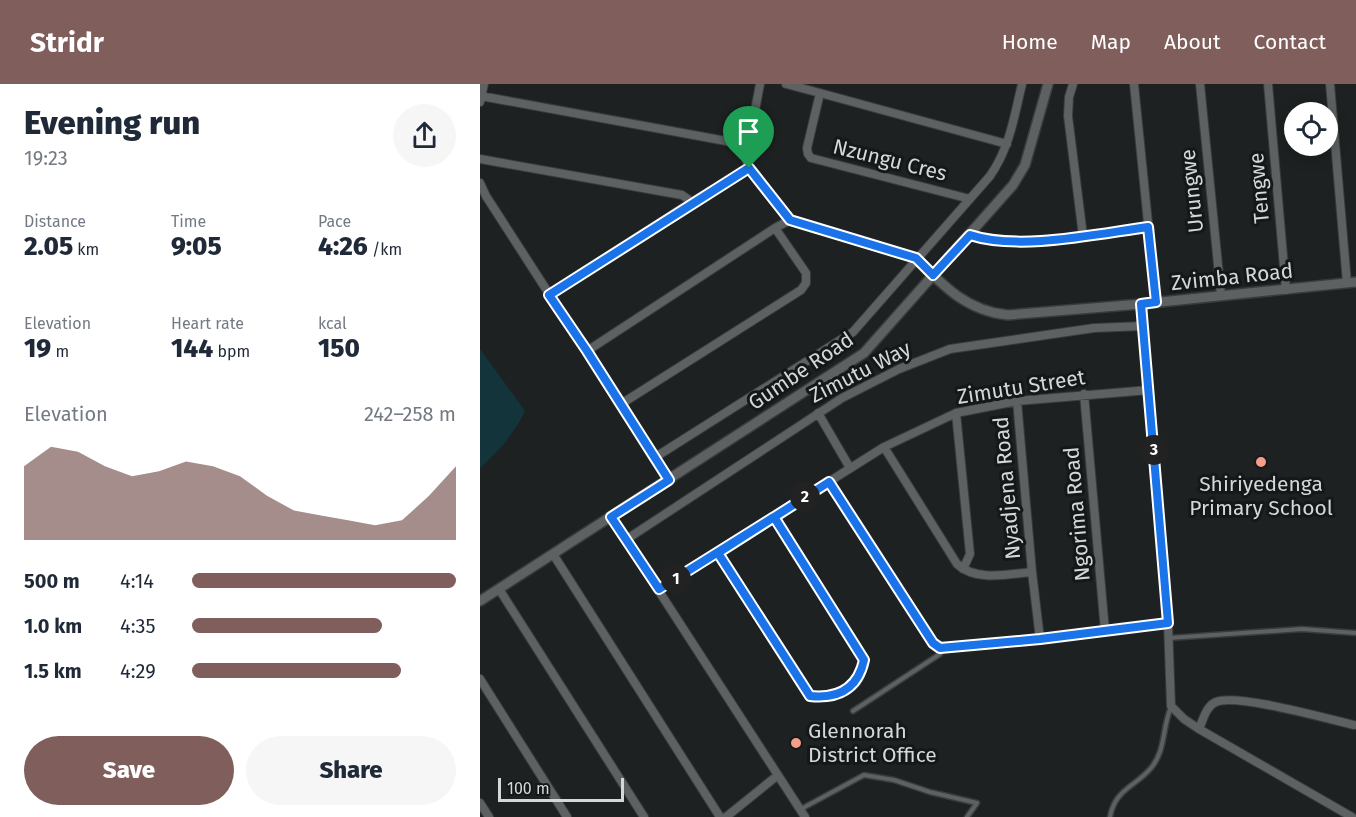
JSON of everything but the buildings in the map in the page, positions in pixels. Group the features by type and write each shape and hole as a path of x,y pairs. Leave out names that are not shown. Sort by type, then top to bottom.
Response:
{"street":[{"path":"484,84 481,99 748,145"},
{"path":"760,84 746,158 749,168 790,220 916,258"},
{"path":"786,84 1007,144"},
{"path":"654,458 853,332 990,176 1002,158 1007,144 1022,84"},
{"name":"Gumbe Road","path":"480,601 864,353 1014,185 1025,165 1048,84"},
{"path":"1073,84 1069,97 1068,116 1083,236"},
{"path":"1134,84 1156,302"},
{"name":"Urungwe","path":"1200,84 1221,295"},
{"name":"Tengwe","path":"1268,84 1286,290"},
{"path":"1330,84 1351,283"},
{"name":"Nzungu Cres","path":"820,93 807,148 811,158 970,199"},
{"path":"480,159 682,195 692,202"},
{"path":"549,295 692,202 749,168"},
{"path":"480,183 486,196 669,480"},
{"path":"587,351 790,220"},
{"path":"970,235 987,240 1012,242 1083,236 1148,227"},
{"path":"621,404 801,290 806,283 806,273 775,228"},
{"name":"Zvimba Road","path":"916,258 970,305 994,314 1008,315 1351,283"},
{"path":"1141,304 1168,623 1171,706 1198,729 1352,817"},
{"name":"Zimutu Way","path":"627,539 842,398 899,369 950,349 1094,328 1143,326"},
{"name":"Zimutu Street","path":"659,589 884,447 956,413 1017,401 1149,390"},
{"name":"Ngorima Road","path":"1084,394 1105,631"},
{"name":"Nyadjena Road","path":"1017,401 1040,639"},
{"path":"818,413 850,468"},
{"path":"956,413 970,554 963,569"},
{"path":"884,447 957,564 972,573 988,575 1032,572"},
{"path":"829,482 937,646 1040,639 1168,623"},
{"path":"611,517 803,813"},
{"path":"718,553 810,696 819,697 847,689 861,674 864,660 774,517"},
{"path":"553,554 720,817"},
{"path":"499,589 644,817"},
{"path":"480,679 567,817"},
{"path":"1198,729 1209,706 1227,699 1354,725"},
{"path":"726,817 778,775"},
{"path":"480,803 489,817"}],"lane":[{"path":"1168,638 1302,629 1356,633"},
{"path":"853,711 940,654 937,646"},
{"path":"1110,817 1118,796 1151,768 1163,747 1171,706"},
{"path":"803,813 864,775 894,780 930,792 977,803 967,817"}],"shaded area":[{"path":"480,349 525,411 506,442 480,468"}],"place":[{"name":"Shiriyedenga Primary School","path":"1261,462"},
{"name":"Glennorah District Office","path":"796,743"}],"route":[{"path":"749,168 692,202 549,295 669,480 611,517 659,589 774,517 864,660 861,674 847,689 819,697 810,696 718,553 774,517 829,482 933,643 940,648 1040,639 1168,623 1141,304 1156,302 1148,227 1083,236 1012,242 998,242 970,235 933,275 916,258 790,220 749,168"}]}
